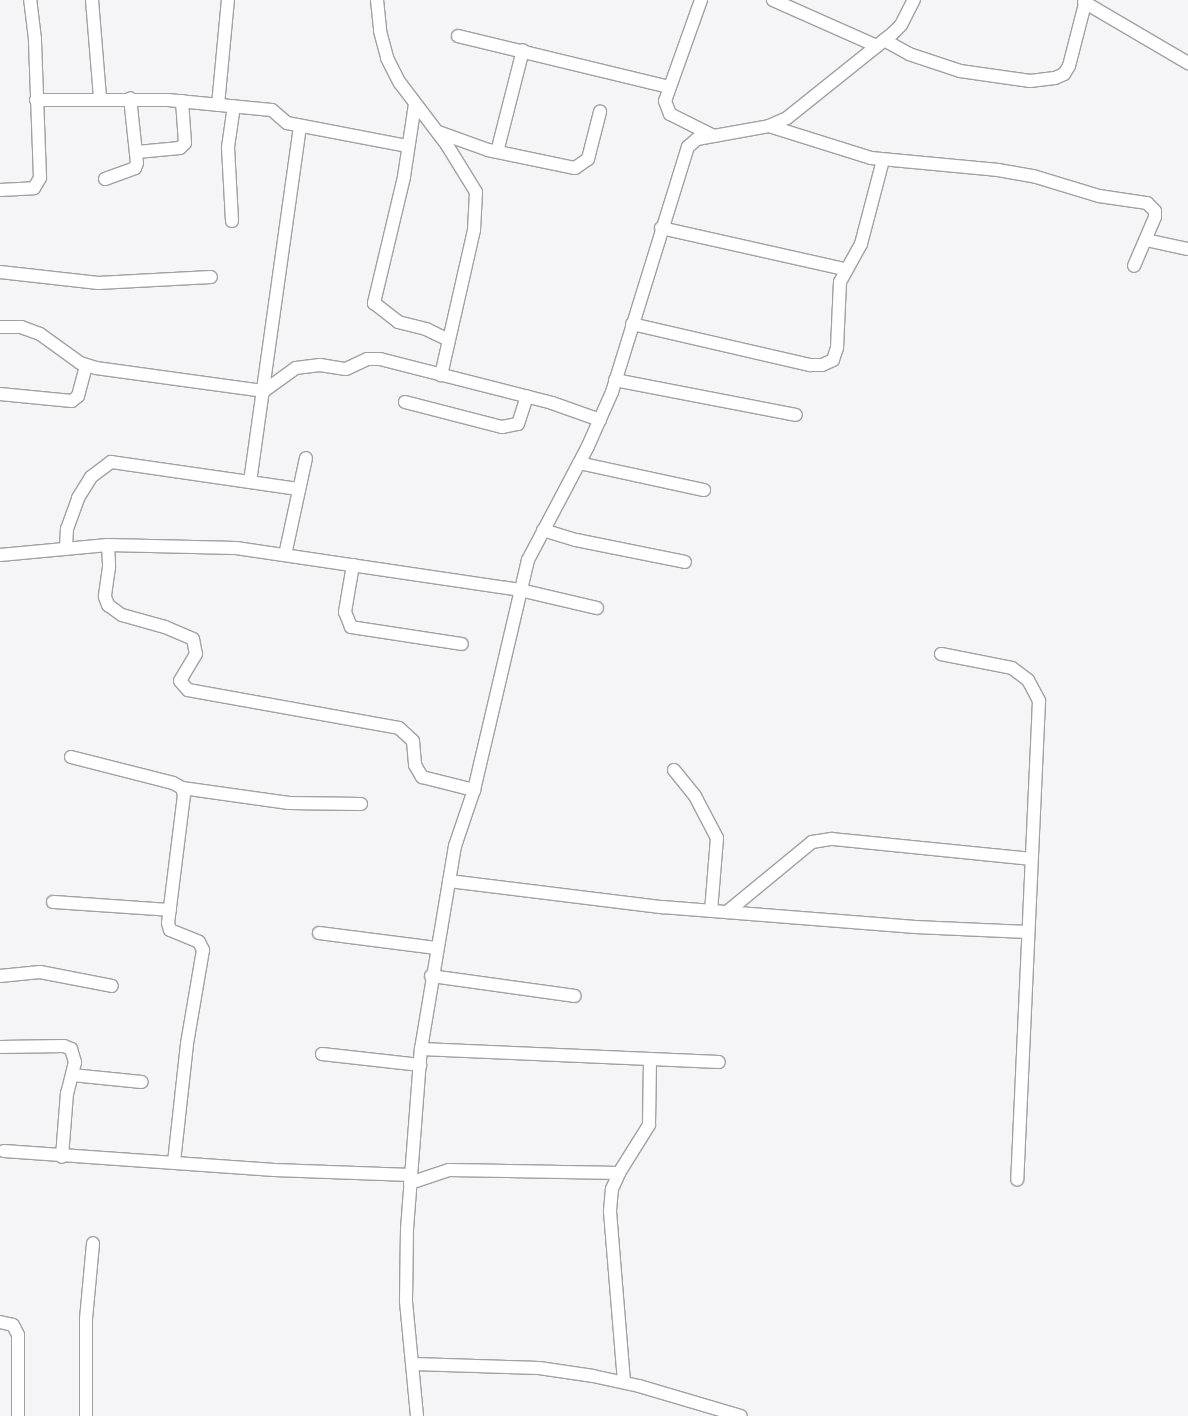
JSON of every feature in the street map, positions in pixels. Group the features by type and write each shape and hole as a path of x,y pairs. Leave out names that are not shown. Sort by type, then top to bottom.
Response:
{"street":[{"path":"0,190 26,189 38,185 35,38 30,0"},
{"path":"92,0 100,98"},
{"path":"218,105 228,0"},
{"path":"377,0 380,31 387,58 415,104 437,132 476,192 478,208 441,375"},
{"path":"701,0 664,101 670,114 712,135"},
{"path":"773,0 880,43 960,71 1030,81 1055,78 1070,66 1085,1 1188,63"},
{"path":"417,1416 406,1301 410,1179 421,1049 431,976 460,826 474,790 528,560 600,420 615,380 661,228 688,147 697,139 769,126 787,118 901,25 914,0"},
{"path":"458,36 523,50 669,87"},
{"path":"496,152 523,50"},
{"path":"36,100 130,98 272,110 287,123 408,146"},
{"path":"105,178 135,168 137,152 130,98"},
{"path":"137,152 180,148 185,143 182,101"},
{"path":"415,104 408,146 374,303 398,322 426,329 449,340"},
{"path":"232,221 228,147 234,106"},
{"path":"437,132 496,152 566,167 583,166 588,159 600,112"},
{"path":"250,482 300,126"},
{"path":"769,126 883,160 998,170 1033,176 1099,196 1147,203 1156,211 1155,218 1134,266"},
{"path":"632,324 810,365 822,365 833,360 837,348 837,298 845,269 861,244 883,160"},
{"path":"661,228 845,269"},
{"path":"1146,240 1188,249"},
{"path":"0,272 98,283 211,277"},
{"path":"0,327 22,327 40,334 86,366 264,391 296,368 320,365 346,368 374,358 527,396 600,420"},
{"path":"0,394 72,401 78,396 86,366"},
{"path":"615,380 796,415"},
{"path":"404,402 502,427 518,424 527,396"},
{"path":"285,555 306,458"},
{"path":"66,547 67,529 78,498 91,477 111,462 299,489"},
{"path":"579,463 704,490"},
{"path":"543,530 576,540 685,562"},
{"path":"108,545 109,567 105,597 112,611 165,627 193,639 196,654 180,680 188,690 399,728 413,741 415,765 422,777 474,790"},
{"path":"0,554 108,545 227,547 520,590 597,608"},
{"path":"353,564 345,612 351,627 462,644"},
{"path":"941,654 1012,668 1028,680 1039,701 1017,1179"},
{"path":"71,757 182,788 289,803 361,804"},
{"path":"674,770 686,784 718,838 711,911"},
{"path":"174,1161 187,1044 202,950 199,942 170,930 170,910 184,804 182,788"},
{"path":"727,912 812,842 832,839 1031,859"},
{"path":"449,881 711,911 915,927 1027,932"},
{"path":"52,902 170,910"},
{"path":"319,933 436,948"},
{"path":"0,976 40,972 112,986"},
{"path":"431,976 575,996"},
{"path":"0,1046 71,1049 75,1062 66,1093 62,1157"},
{"path":"421,1049 719,1062"},
{"path":"322,1054 420,1065"},
{"path":"624,1382 610,1211 612,1190 619,1173 649,1125 650,1058"},
{"path":"72,1075 142,1082"},
{"path":"4,1151 62,1157 174,1161 410,1179 449,1170 619,1173"},
{"path":"86,1416 86,1319 93,1243"},
{"path":"0,1322 13,1325 18,1335 18,1416"},
{"path":"413,1364 539,1368 624,1382 741,1416"}]}
